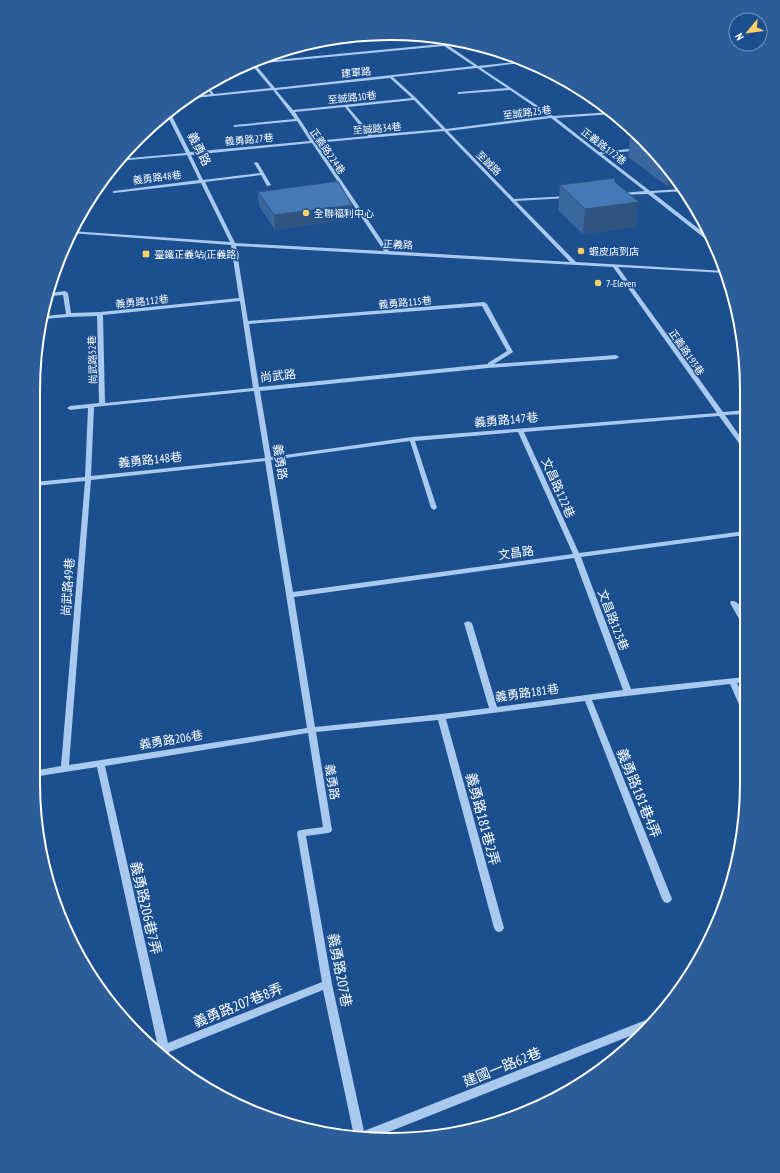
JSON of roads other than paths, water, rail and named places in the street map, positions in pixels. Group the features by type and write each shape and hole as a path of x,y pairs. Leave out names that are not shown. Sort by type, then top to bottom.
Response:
{"street":[{"path":"271,61 446,45"},
{"name":"正義路172巷","path":"446,45 552,118 651,192 704,235"},
{"name":"建軍路","path":"199,97 514,63"},
{"name":"正義路224巷","path":"255,67 292,111 296,120 387,252"},
{"name":"至誠路","path":"391,77 415,99 574,263"},
{"path":"459,93 511,89"},
{"path":"209,91 213,96"},
{"name":"至誠路10巷","path":"292,111 415,99"},
{"path":"346,106 371,137"},
{"name":"至誠路25巷","path":"444,130 605,114"},
{"name":"義勇路","path":"171,117 233,244 328,830"},
{"path":"235,126 296,120"},
{"name":"至誠路34巷","path":"312,142 444,130"},
{"name":"義勇路27巷","path":"127,159 312,142"},
{"path":"599,153 643,149"},
{"path":"256,163 261,174 269,185"},
{"name":"義勇路48巷","path":"114,192 261,174"},
{"path":"612,194 677,190"},
{"path":"513,200 574,197"},
{"name":"正義路","path":"77,233 233,244 719,272"},
{"name":"正義路193巷","path":"614,265 740,441"},
{"path":"53,295 65,294 69,315"},
{"name":"義勇路112巷","path":"48,318 100,314 242,298"},
{"name":"義勇路115巷","path":"246,323 484,304 510,352 488,366"},
{"name":"尚武路52巷","path":"100,314 102,405"},
{"name":"尚武路","path":"70,408 488,366 616,357"},
{"name":"尚武路49巷","path":"65,770 88,478 91,406"},
{"name":"義勇路147巷","path":"268,459 412,439 740,413"},
{"name":"文昌路122巷","path":"520,430 577,556"},
{"path":"412,439 434,508"},
{"name":"義勇路148巷","path":"40,483 268,459"},
{"name":"文昌路","path":"290,595 740,534"},
{"name":"文昌路123巷","path":"577,556 628,692"},
{"path":"734,603 740,613"},
{"path":"468,623 494,710"},
{"name":"義勇路181巷","path":"312,730 441,717 587,697 740,680"},
{"path":"732,681 740,700"},
{"name":"義勇路181巷4弄","path":"587,697 667,899"},
{"name":"義勇路181巷2弄","path":"441,717 499,928"},
{"name":"義勇路206巷","path":"40,773 312,730"},
{"name":"義勇路206巷7弄","path":"100,764 162,1048"},
{"name":"義勇路207巷","path":"328,830 301,833 327,984 359,1131"},
{"name":"義勇路207巷8弄","path":"167,1052 327,984"},
{"name":"建國一路62巷","path":"374,1132 639,1028"}],"place":[{"name":"全聯福利中心","path":"306,213"},
{"name":"蝦皮店到店","path":"581,251"},
{"name":"臺鐵正義站(正義路)","path":"146,254"},
{"name":"7-Eleven","path":"598,283"}]}
